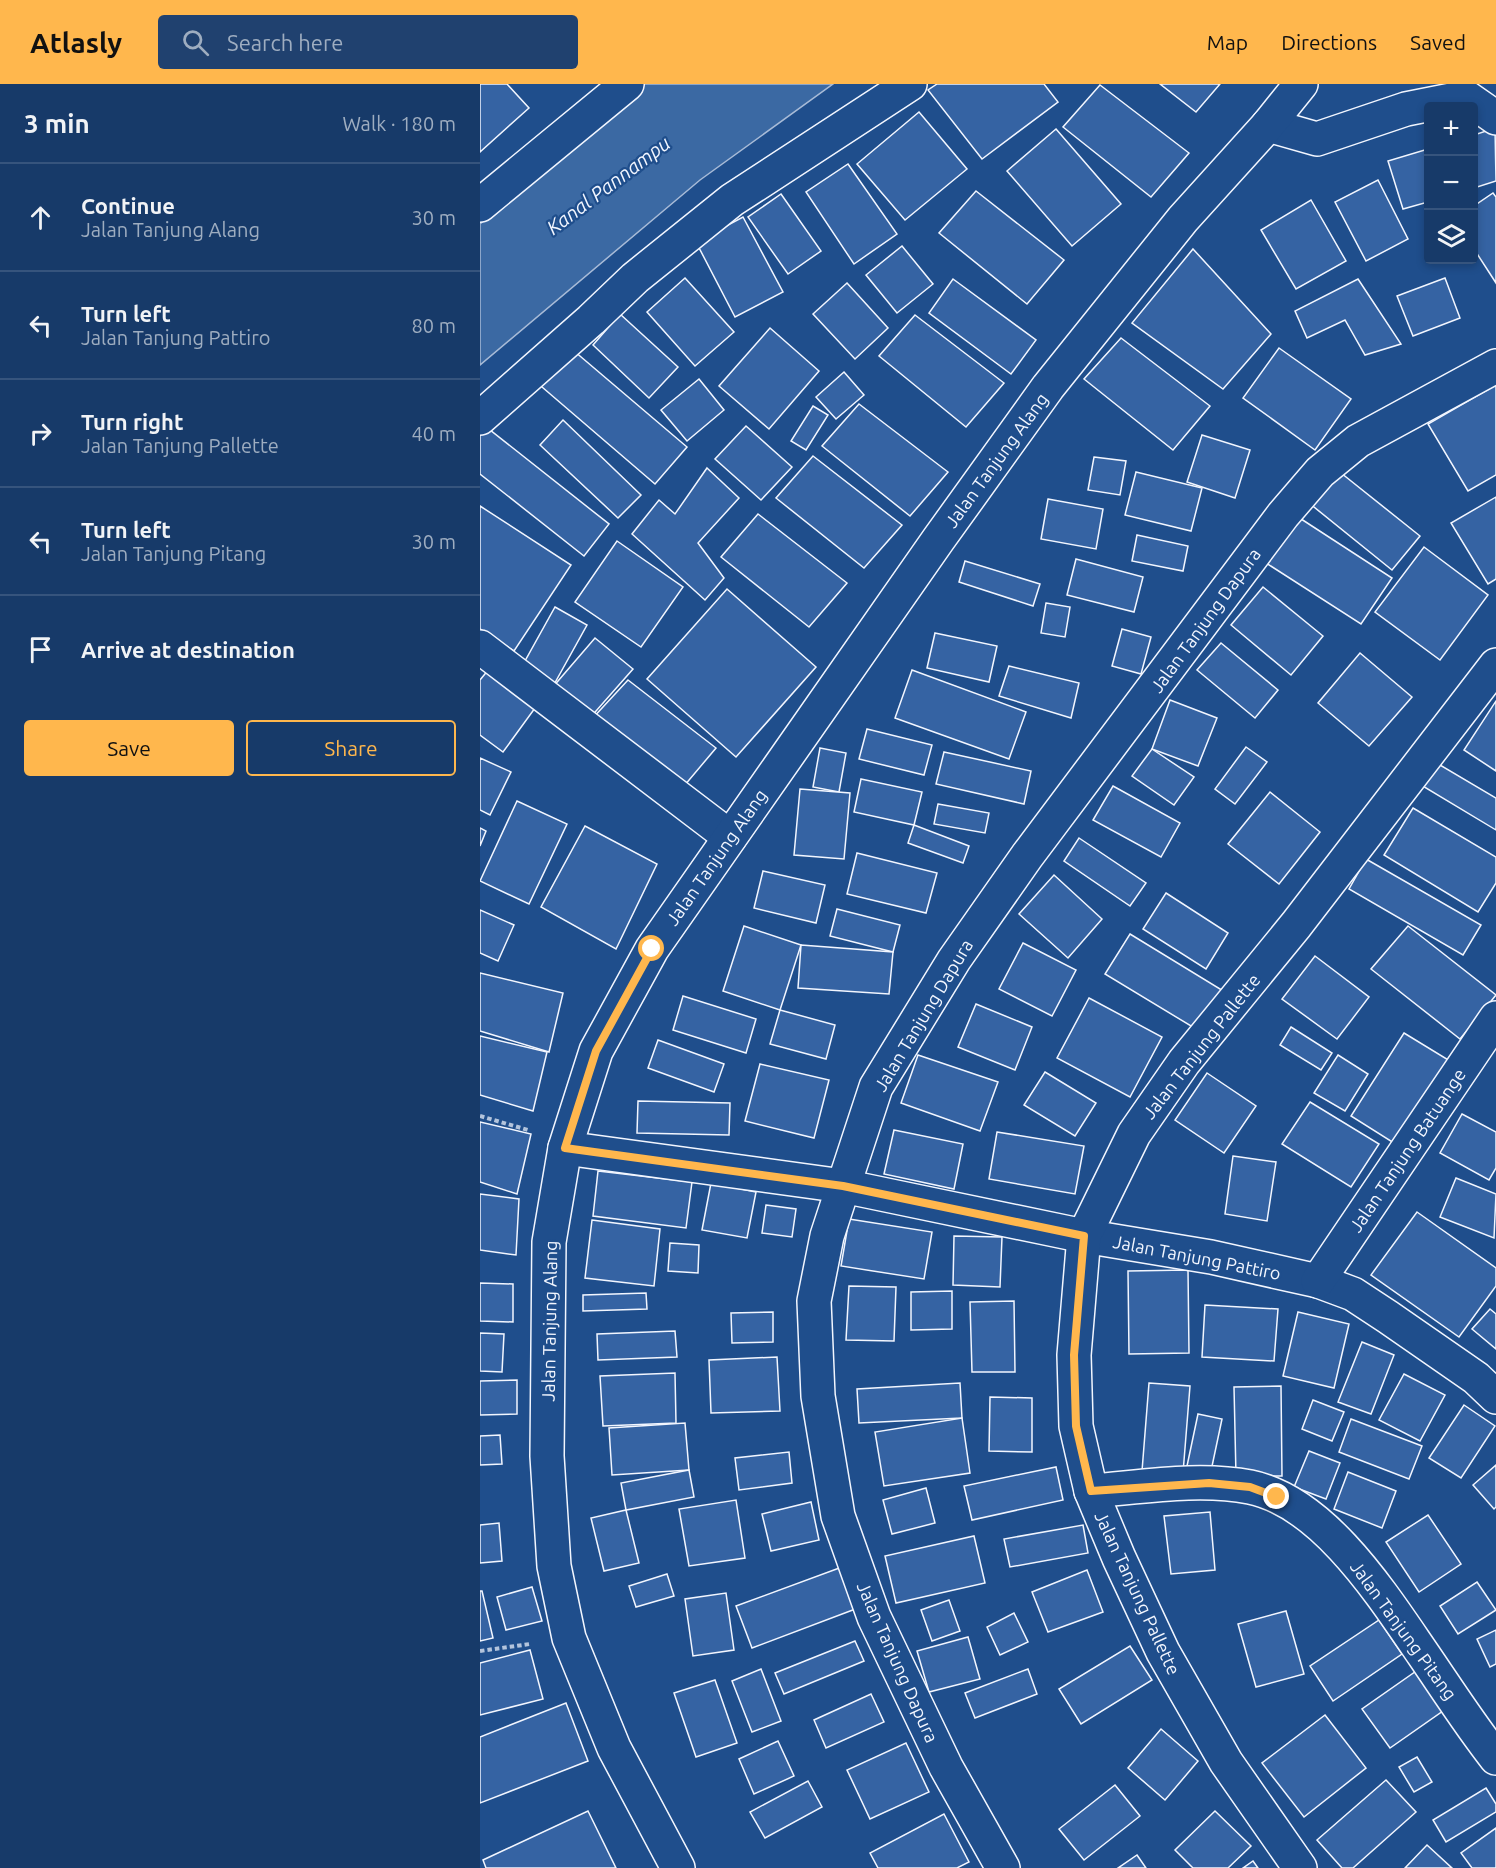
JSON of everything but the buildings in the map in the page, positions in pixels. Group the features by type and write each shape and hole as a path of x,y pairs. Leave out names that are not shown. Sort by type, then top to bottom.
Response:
{"street":[{"path":"480,205 627,84"},
{"path":"480,417 591,320 635,278 732,200 910,84"},
{"name":"Jalan Tanjung Alang","path":"678,1868 614,1748 569,1638 554,1566 547,1456 549,1242 565,1148 596,1051 652,949 1048,387 1183,219 1268,125 1301,84"},
{"path":"1268,125 1317,139 1406,109 1466,97 1496,118"},
{"name":"Jalan Tanjung Dapura","path":"1003,1868 946,1767 874,1617 838,1516 818,1396 814,1301 828,1236 843,1186 876,1087 954,960 1027,856 1283,515 1320,472 1358,441 1496,366"},
{"path":"480,646 729,837"},
{"name":"Jalan Tanjung Pallette","path":"1300,1868 1226,1761 1163,1652 1091,1491 1076,1426 1074,1355 1084,1236 1134,1134 1184,1062 1296,926 1496,664"},
{"name":"Jalan Tanjung Batuange","path":"1318,1281 1496,1018"},
{"name":"Jalan Tanjung Pattiro","path":"565,1148 843,1186 1084,1236 1211,1257 1318,1281 1353,1294 1476,1378 1496,1397"},
{"name":"Jalan Tanjung Pitang","path":"1091,1491 1209,1483 1250,1487 1277,1497 1299,1509 1326,1531 1355,1561 1394,1611 1496,1758"}],"path":[{"path":"480,1116 528,1130 565,1148"},
{"path":"480,1651 569,1638"}],"water":[{"name":"Kanal Pannampu","path":"641,84 833,84 700,180 480,365 480,224"}],"route":[{"path":"652,949 596,1051 565,1148 843,1186 1084,1236 1074,1355 1076,1426 1091,1491 1209,1483 1250,1487 1277,1497"}]}
